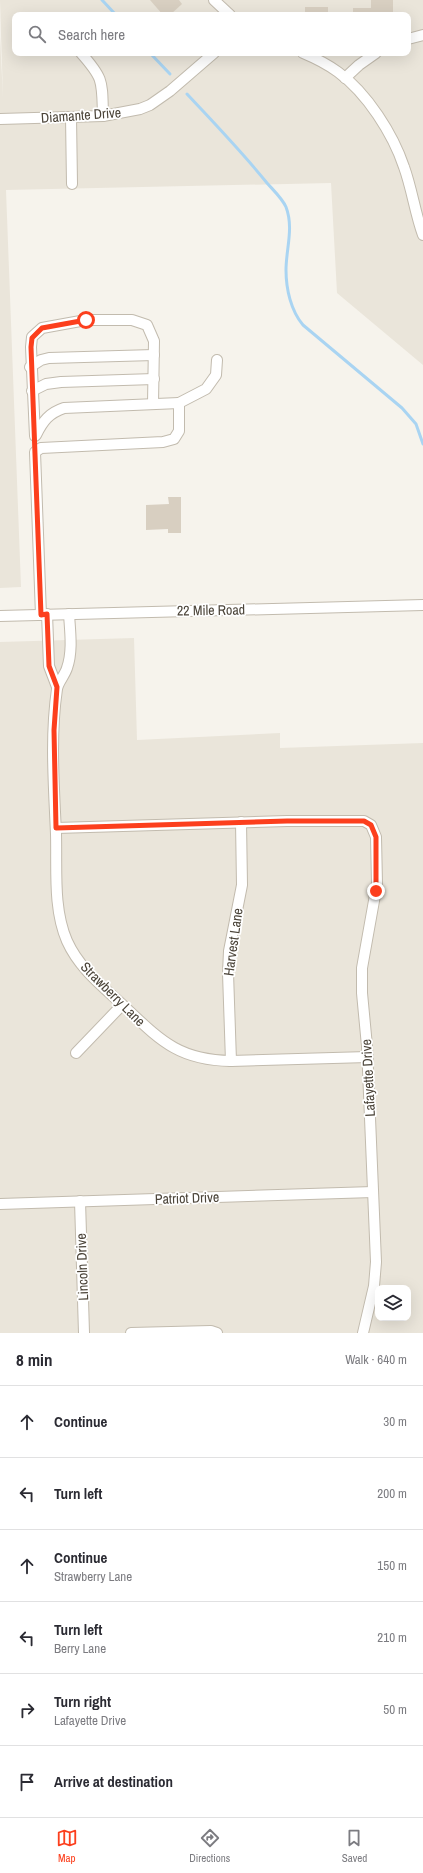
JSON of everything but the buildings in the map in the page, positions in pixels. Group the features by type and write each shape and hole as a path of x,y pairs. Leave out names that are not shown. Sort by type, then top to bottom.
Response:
{"street":[{"path":"214,0 227,12"},
{"path":"411,38 423,35"},
{"path":"84,56 100,77 102,84 103,116"},
{"name":"Diamante Drive","path":"0,119 103,116 128,112 150,105 170,91 211,56"},
{"path":"310,56 323,62 345,78 376,114 395,144 404,168 423,235"},
{"path":"345,78 372,56"},
{"path":"71,117 72,184"},
{"name":"Strawberry Lane","path":"57,687 49,666 44,615 30,367 32,338 42,328 86,320 132,320 147,325 154,341 153,404"},
{"path":"30,367 41,360 49,358 154,355"},
{"path":"35,436 45,419 54,411 64,408 179,403 206,389 216,375 217,360"},
{"path":"32,391 46,384 61,382 154,379"},
{"path":"35,452 41,448 163,442 174,439 179,431 179,403"},
{"name":"22 Mile Road","path":"0,616 423,605"},
{"name":"Strawberry Lane","path":"69,614 70,657 67,668 57,687 53,737 58,904 64,933 73,952 84,968 150,1031 174,1049 202,1059 231,1061 368,1057"},
{"name":"Lafayette Drive","path":"241,822 358,820 371,825 376,837 377,884 364,957 362,981 368,1057 375,1274 363,1333"},
{"path":"56,828 241,822"},
{"name":"Harvest Lane","path":"231,1061 228,973 229,951 242,885 241,822"},
{"path":"76,1053 122,1005"},
{"name":"Patriot Drive","path":"0,1204 373,1192"},
{"name":"Lincoln Drive","path":"80,1201 84,1333"},
{"path":"131,1333 211,1331 217,1333"}],"shaded area":[{"path":"0,0 423,0 423,365 337,293 331,183 6,190 21,587 0,588 0,37 3,98"},
{"path":"134,638 137,740 280,733 280,748 423,743 423,1333 0,1333 0,642"}],"waterway":[{"path":"102,0 113,12"},
{"path":"153,56 170,74"},
{"path":"187,94 248,160 280,197 286,207 290,231 286,262 287,285 292,306 303,325 402,408 416,424 423,444"}],"route":[{"path":"86,320 42,328 32,338 31,347 30,367 35,436 35,477 41,615 47,614 49,666 57,687 53,750 56,828 287,821 364,821 371,825 376,837 376,891"}]}
